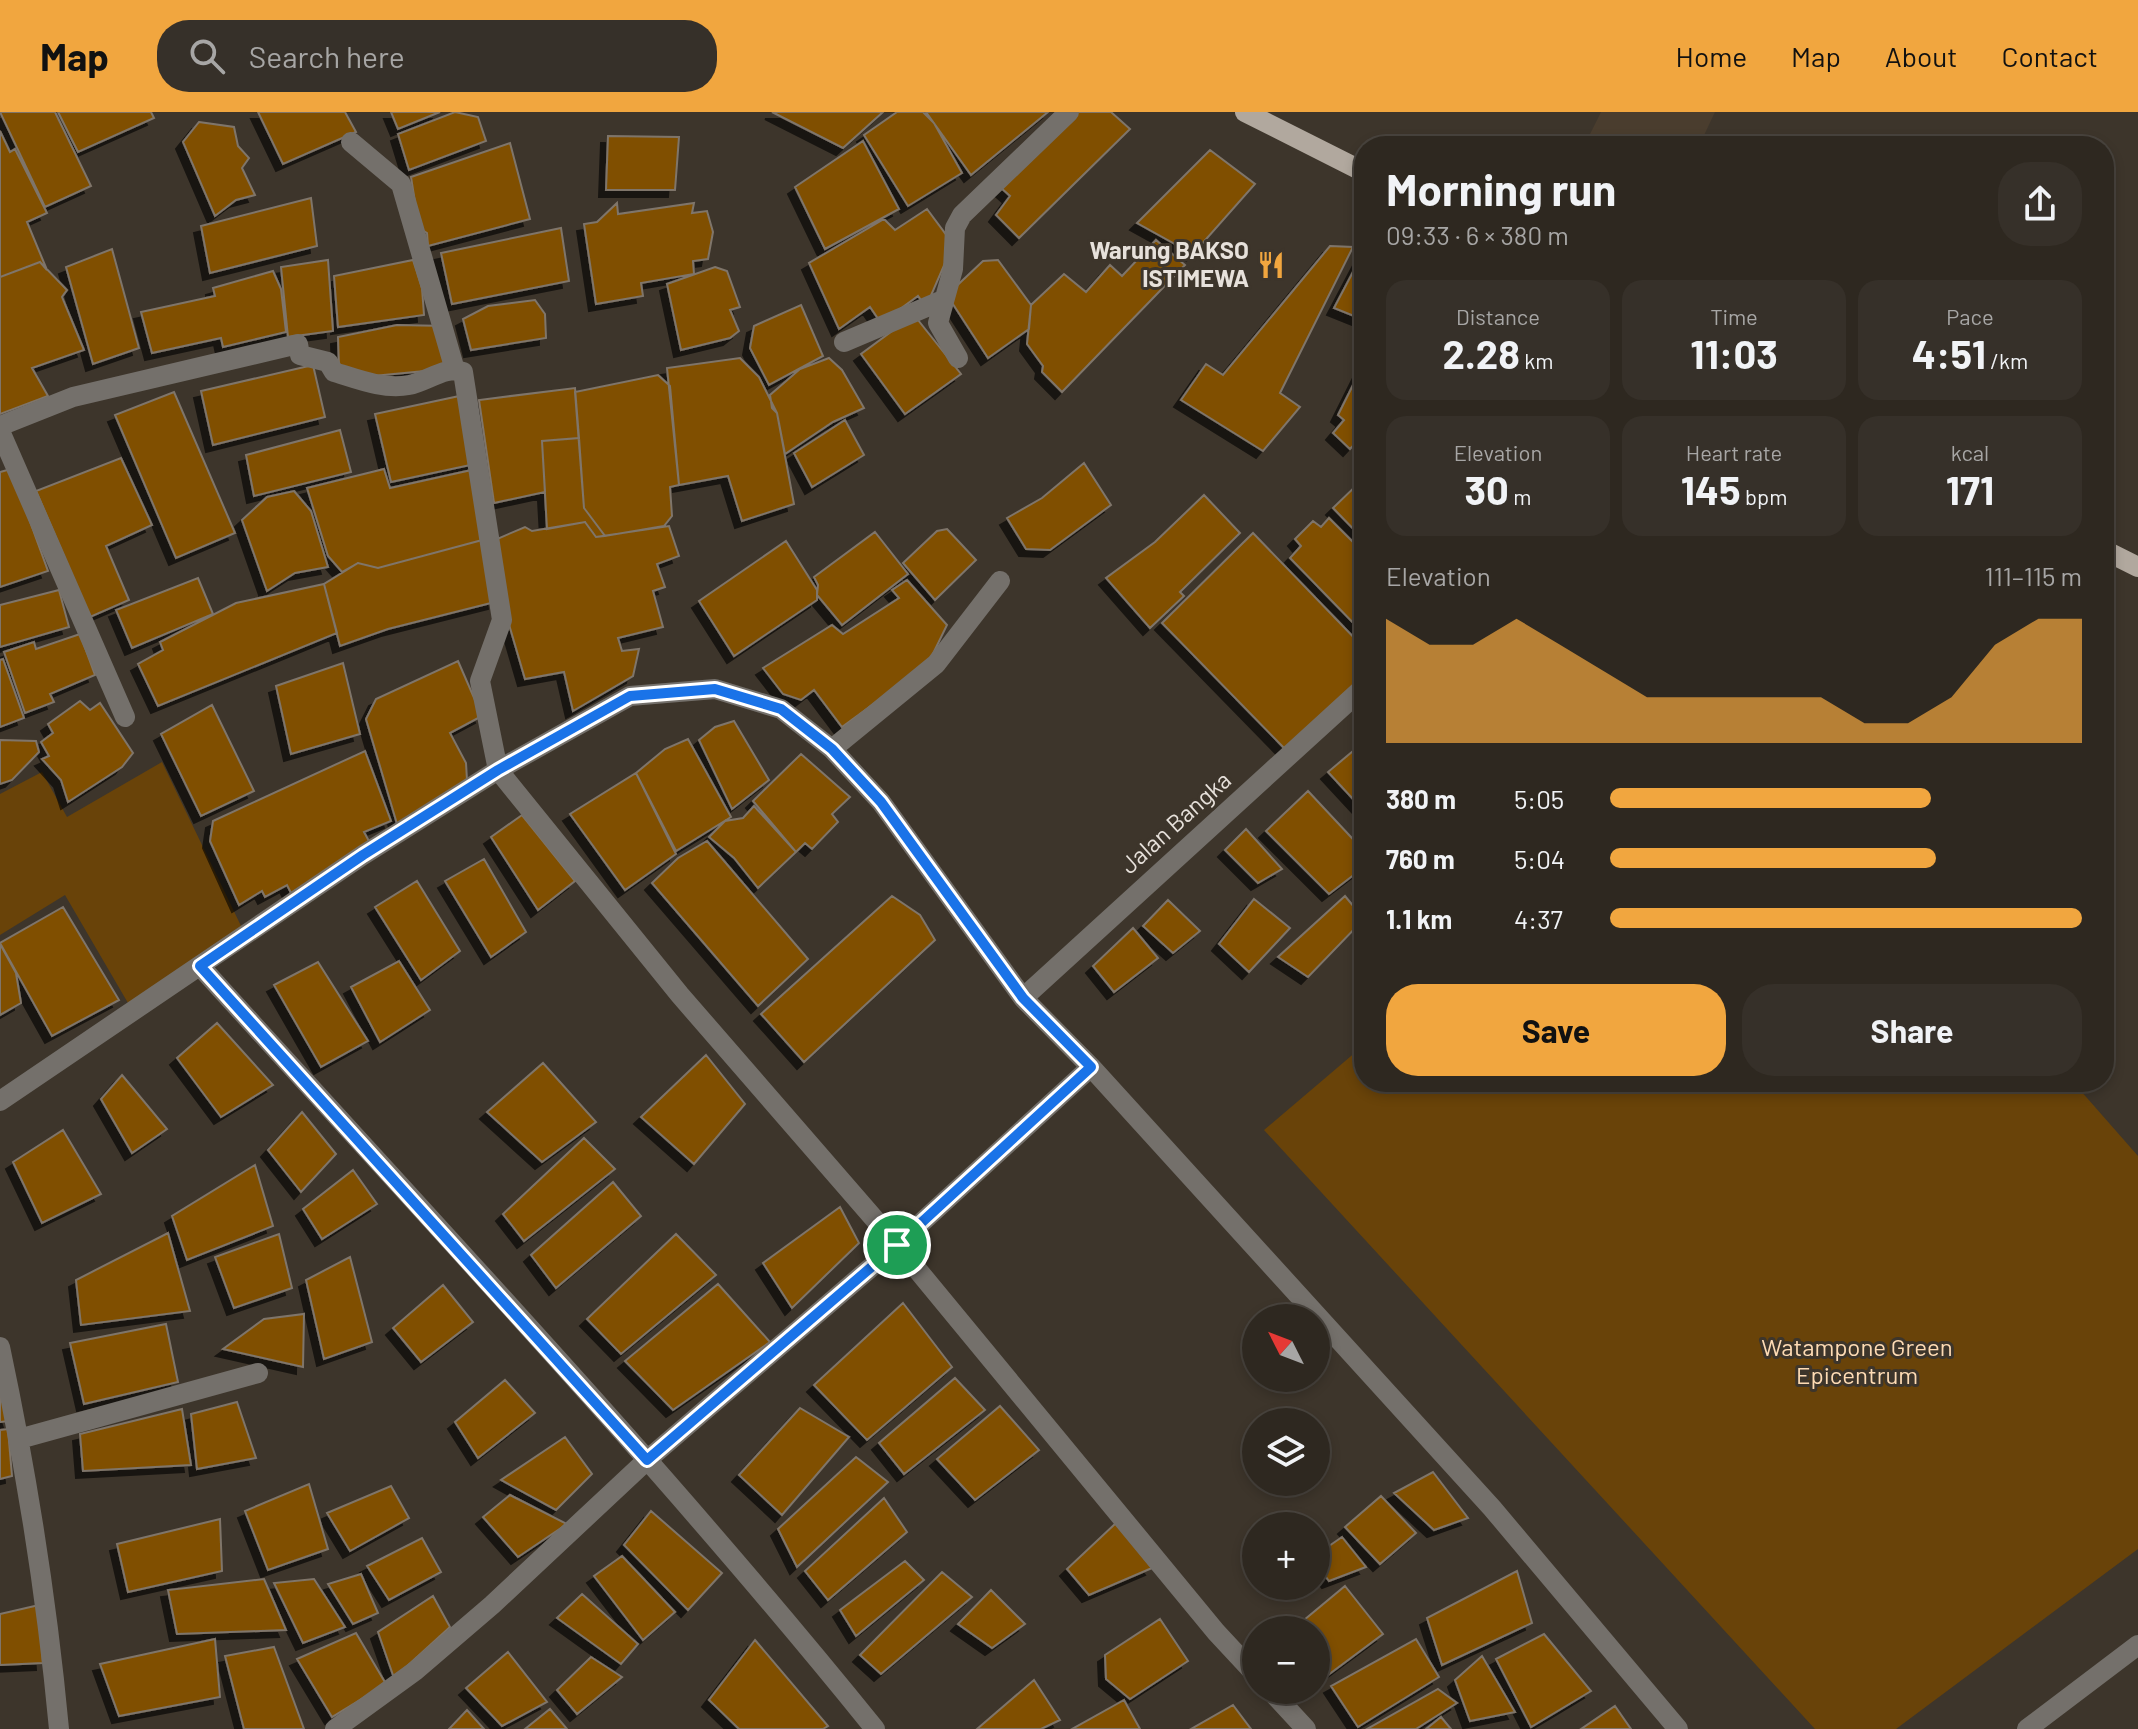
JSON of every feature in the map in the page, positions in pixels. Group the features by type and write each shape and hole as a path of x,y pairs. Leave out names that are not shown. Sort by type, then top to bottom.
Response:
{"main road":[{"path":"1245,112 1354,167"},
{"path":"2114,555 2138,567"}],"street":[{"path":"958,358 938,323 953,269 955,228 962,215 1069,112"},
{"path":"351,142 401,184 455,370"},
{"path":"844,342 943,300"},
{"path":"125,717 0,429 73,397 298,344 300,355 328,362 334,372 373,383 407,386 455,370 463,372 502,620 480,681 498,770 680,995 897,1245 1242,1660"},
{"path":"832,749 936,664 1000,581"},
{"path":"0,1101 363,855 498,770 630,696 715,689 769,704 781,709 832,749 881,802 1023,998 1091,1067 1492,1508 1678,1729"},
{"name":"Jalan Bangka","path":"1023,998 1354,696"},
{"path":"200,966 647,1460 776,1606 875,1729"},
{"path":"335,1729 415,1671 492,1605 647,1460 897,1245 1091,1067"},
{"path":"0,1347 47,1608 59,1729"},
{"path":"19,1439 258,1373"},
{"path":"2027,1729 2138,1645"},
{"path":"1282,1704 1303,1728"}],"shaded area":[{"path":"1601,112 1715,112 1704,136 1589,136"}],"green space":[{"path":"162,762 242,928 128,1003 65,895 0,935 0,794 42,772 67,817"},
{"name":"Watampone Green Epicentrum","path":"1354,1054 1354,1092 2082,1092 2138,1156 2138,1549 1896,1729 1815,1729 1264,1130"}],"building":[{"path":"0,112 55,112 91,186 45,207"},
{"path":"58,112 151,112 154,118 78,152"},
{"path":"258,112 345,112 356,132 283,164"},
{"path":"391,112 440,112 398,129"},
{"path":"455,112 478,117 486,141 409,170 398,134"},
{"path":"772,112 883,112 843,148"},
{"path":"897,112 923,112 934,123 962,173 908,206 864,135"},
{"path":"926,112 1048,112 971,175"},
{"path":"1077,112 1111,112 1130,129 1019,238 996,215 1010,196 1000,187"},
{"path":"199,122 234,127 238,146 249,158 242,168 255,195 236,200 215,216 183,142"},
{"path":"0,131 10,152 15,149 47,213 27,222 47,270 40,262 0,277"},
{"path":"608,136 679,137 675,190 606,190"},
{"path":"863,141 899,209 825,249 795,187"},
{"path":"510,143 530,219 428,246 427,233 419,228 411,177"},
{"path":"1210,150 1255,184 1193,254 1137,223"},
{"path":"311,198 317,246 210,273 201,226"},
{"path":"617,203 618,214 694,203 692,213 707,211 713,232 708,259 693,261 694,274 641,283 643,296 596,304 584,224 597,222"},
{"path":"927,209 947,236 949,254 926,307 918,296 881,323 870,307 839,329 809,263 884,219 895,230"},
{"path":"561,228 569,281 452,304 441,253"},
{"path":"1156,240 1185,265 1062,392 1042,372 1043,366 1027,344 1031,305 1064,274 1086,292 1110,265 1122,276"},
{"path":"1330,246 1353,247 1280,393 1300,407 1263,451 1181,400 1206,364 1223,375"},
{"path":"112,249 139,348 93,364 66,267"},
{"path":"328,260 333,331 288,337 281,267"},
{"path":"413,260 422,288 424,315 338,327 334,276"},
{"path":"998,260 1031,305 1029,329 988,358 947,295 983,261"},
{"path":"40,262 67,290 62,297 84,350 32,368 48,396 0,414 0,277"},
{"path":"715,267 727,271 740,307 730,310 739,331 730,338 681,350 667,284"},
{"path":"1354,270 1354,316 1334,308"},
{"path":"273,271 281,289 286,332 223,347 221,338 152,353 141,312 215,296 213,288"},
{"path":"535,300 545,314 546,338 471,350 463,319 488,306"},
{"path":"801,305 823,356 769,385 750,348 754,326"},
{"path":"914,315 961,374 905,414 861,354"},
{"path":"397,325 447,326 446,369 373,376 339,367 338,337"},
{"path":"740,358 759,377 777,413 794,504 742,521 728,476 679,485 667,368"},
{"path":"829,358 842,370 864,408 833,422 785,454 770,395 800,369"},
{"path":"313,365 325,417 213,445 201,391"},
{"path":"658,375 670,386 679,485 670,487 672,516 664,526 605,536 584,508 575,392"},
{"path":"1354,383 1354,445 1350,449 1333,433 1344,420 1338,415"},
{"path":"575,388 579,438 542,441 545,492 494,503 479,400"},
{"path":"174,392 235,533 176,558 115,415"},
{"path":"464,395 475,464 391,482 375,414"},
{"path":"845,420 864,455 812,487 794,453"},
{"path":"340,430 351,472 254,496 246,455"},
{"path":"579,438 584,508 605,536 596,537 585,522 547,529 542,441"},
{"path":"121,458 152,525 106,546 129,600 90,617 36,491"},
{"path":"1084,463 1111,505 1050,550 1026,549 1007,518 1042,498"},
{"path":"11,469 48,571 0,587 0,472"},
{"path":"384,469 390,488 476,469 486,539 378,568 358,563 342,572 328,556 307,488"},
{"path":"1354,488 1354,530 1333,508"},
{"path":"294,491 311,511 328,567 295,573 267,591 242,520 267,497"},
{"path":"1204,495 1240,533 1180,592 1184,596 1150,628 1106,578 1155,542"},
{"path":"1329,518 1354,543 1354,624 1290,558 1301,546 1295,539 1313,521 1321,527"},
{"path":"585,522 596,537 669,526 679,556 657,564 665,587 653,591 663,627 618,638 622,651 639,649 633,676 573,711 564,672 525,679 508,621 497,539 525,527 532,531"},
{"path":"947,529 976,560 935,600 903,563 937,531"},
{"path":"875,532 908,574 842,625 817,595 818,585 814,577"},
{"path":"1253,533 1354,638 1354,686 1285,749 1162,623"},
{"path":"486,539 495,602 388,629 340,646 324,584 358,563 378,568"},
{"path":"786,541 817,590 817,600 734,656 699,601"},
{"path":"198,578 213,614 132,648 116,610"},
{"path":"907,580 947,625 928,664 842,727 814,690 801,700 783,694 763,668 832,625 843,634 899,598 892,590"},
{"path":"324,584 337,633 158,706 138,664 163,650 160,642 236,603"},
{"path":"59,590 69,627 0,647 0,605"},
{"path":"80,634 95,675 50,694 54,702 25,713 4,652 34,642 36,649"},
{"path":"3,659 24,718 0,727 0,660"},
{"path":"458,661 482,716 450,733 466,763 467,780 397,824 366,719 376,699"},
{"path":"343,663 360,734 291,754 276,686"},
{"path":"80,701 90,710 100,703 133,753 122,767 68,802 61,780 42,759 49,756 41,742 53,733 48,724"},
{"path":"212,705 254,791 201,816 161,734"},
{"path":"734,721 769,780 732,809 699,740 715,727"},
{"path":"688,739 731,817 676,851 636,773 665,749"},
{"path":"0,740 36,741 39,752 12,780 0,784"},
{"path":"1354,750 1354,800 1328,772"},
{"path":"365,751 391,821 364,832 370,843 291,893 287,885 265,897 262,891 239,905 210,841 213,821"},
{"path":"801,754 850,797 832,814 838,822 812,849 805,843 796,852 753,801"},
{"path":"636,773 676,854 625,890 570,814"},
{"path":"1308,791 1354,840 1354,875 1329,894 1266,831"},
{"path":"754,806 796,852 758,888 734,858 709,837 725,821 743,818"},
{"path":"522,815 575,881 538,910 491,837"},
{"path":"1246,829 1282,869 1258,883 1225,850"},
{"path":"707,841 808,959 758,1006 652,883 678,858"},
{"path":"484,859 526,932 491,957 445,881"},
{"path":"417,881 460,951 421,980 375,907"},
{"path":"892,896 920,915 935,940 804,1062 761,1014"},
{"path":"1345,896 1354,907 1354,929 1308,977 1278,957"},
{"path":"1254,899 1290,928 1249,972 1219,944"},
{"path":"1168,900 1200,931 1173,953 1143,926"},
{"path":"63,907 119,1000 52,1036 0,943"},
{"path":"1133,928 1158,958 1114,992 1093,966"},
{"path":"0,944 16,973 21,1003 0,1015"},
{"path":"399,961 430,1010 380,1042 351,987"},
{"path":"318,962 368,1041 321,1067 274,985"},
{"path":"217,1023 273,1085 221,1117 177,1058"},
{"path":"706,1055 745,1104 694,1164 641,1117"},
{"path":"543,1063 596,1122 542,1162 487,1112"},
{"path":"122,1075 167,1129 132,1153 101,1099"},
{"path":"302,1112 336,1154 301,1192 268,1150"},
{"path":"63,1130 101,1194 42,1223 13,1162"},
{"path":"584,1138 615,1169 524,1241 503,1214"},
{"path":"255,1165 273,1226 187,1260 172,1216"},
{"path":"353,1170 377,1204 322,1239 303,1209"},
{"path":"613,1182 641,1216 556,1288 531,1255"},
{"path":"840,1207 859,1243 792,1308 763,1263"},
{"path":"168,1233 190,1311 81,1325 76,1280"},
{"path":"279,1234 292,1288 234,1308 215,1257"},
{"path":"676,1234 716,1275 621,1354 587,1319"},
{"path":"350,1257 372,1342 324,1359 306,1280"},
{"path":"718,1284 770,1342 673,1410 625,1361"},
{"path":"443,1285 473,1322 421,1362 393,1328"},
{"path":"903,1303 952,1367 867,1440 814,1385"},
{"path":"304,1314 303,1367 223,1349 264,1319"},
{"path":"166,1324 178,1382 84,1404 70,1343"},
{"path":"955,1378 985,1410 904,1474 879,1443"},
{"path":"505,1380 535,1413 478,1458 455,1422"},
{"path":"0,1391 10,1421 0,1422"},
{"path":"237,1402 256,1458 197,1469 191,1414"},
{"path":"1000,1406 1039,1450 975,1500 937,1459"},
{"path":"800,1408 849,1437 782,1515 739,1475"},
{"path":"182,1409 191,1465 83,1471 80,1434"},
{"path":"8,1429 12,1476 0,1479 0,1430"},
{"path":"565,1437 592,1474 556,1510 501,1480"},
{"path":"856,1457 888,1482 797,1567 778,1529"},
{"path":"1433,1472 1468,1518 1434,1530 1394,1493"},
{"path":"309,1484 328,1549 268,1570 245,1511"},
{"path":"391,1486 409,1518 350,1551 327,1513"},
{"path":"510,1495 567,1524 518,1557 483,1517"},
{"path":"1381,1496 1416,1533 1380,1564 1345,1527"},
{"path":"884,1498 907,1532 828,1600 805,1571"},
{"path":"651,1511 722,1573 688,1610 624,1545"},
{"path":"220,1519 222,1571 128,1592 117,1544"},
{"path":"1116,1523 1152,1568 1089,1595 1067,1569"},
{"path":"1342,1537 1366,1567 1330,1581 1330,1545"},
{"path":"422,1538 441,1572 389,1600 367,1566"},
{"path":"622,1556 675,1612 643,1640 594,1576"},
{"path":"905,1561 924,1580 856,1636 840,1610"},
{"path":"1517,1571 1532,1623 1442,1665 1427,1618"},
{"path":"942,1572 972,1597 881,1674 860,1655"},
{"path":"361,1574 378,1613 353,1624 328,1584"},
{"path":"264,1579 286,1630 177,1634 168,1590"},
{"path":"314,1579 345,1627 303,1643 274,1583"},
{"path":"1345,1586 1383,1634 1330,1674 1330,1616 1309,1616"},
{"path":"991,1590 1025,1624 992,1648 958,1624"},
{"path":"582,1594 638,1644 621,1664 557,1618"},
{"path":"433,1596 450,1627 394,1678 378,1632"},
{"path":"39,1605 43,1663 0,1665 0,1614"},
{"path":"1160,1619 1188,1661 1130,1699 1106,1679 1105,1655"},
{"path":"356,1633 386,1684 332,1717 297,1659"},
{"path":"1544,1634 1591,1691 1531,1727 1496,1659"},
{"path":"215,1639 220,1697 119,1716 100,1664"},
{"path":"1416,1639 1439,1677 1358,1727 1331,1686"},
{"path":"755,1640 828,1726 823,1729 739,1729 709,1700"},
{"path":"274,1647 304,1729 244,1729 225,1656"},
{"path":"508,1652 547,1702 502,1726 466,1688"},
{"path":"1482,1656 1515,1712 1470,1721 1455,1680"},
{"path":"591,1657 622,1677 577,1714 557,1690"},
{"path":"1034,1680 1060,1720 1041,1729 977,1729"},
{"path":"1438,1689 1457,1703 1416,1729 1367,1729"},
{"path":"1124,1700 1140,1729 1072,1729"},
{"path":"1233,1705 1251,1729 1191,1729"},
{"path":"1615,1706 1631,1729 1581,1729"},
{"path":"550,1709 567,1729 525,1729"},
{"path":"467,1710 484,1729 449,1729"},
{"path":"1441,1717 1451,1729 1426,1729"}],"place":[{"name":"Warung BAKSO ISTIMEWA","path":"1271,265"}],"route":[{"path":"715,689 781,709 832,749 881,802 1023,998 1091,1067 897,1245 647,1460 200,966 363,855 498,770 630,696 715,689"}]}
